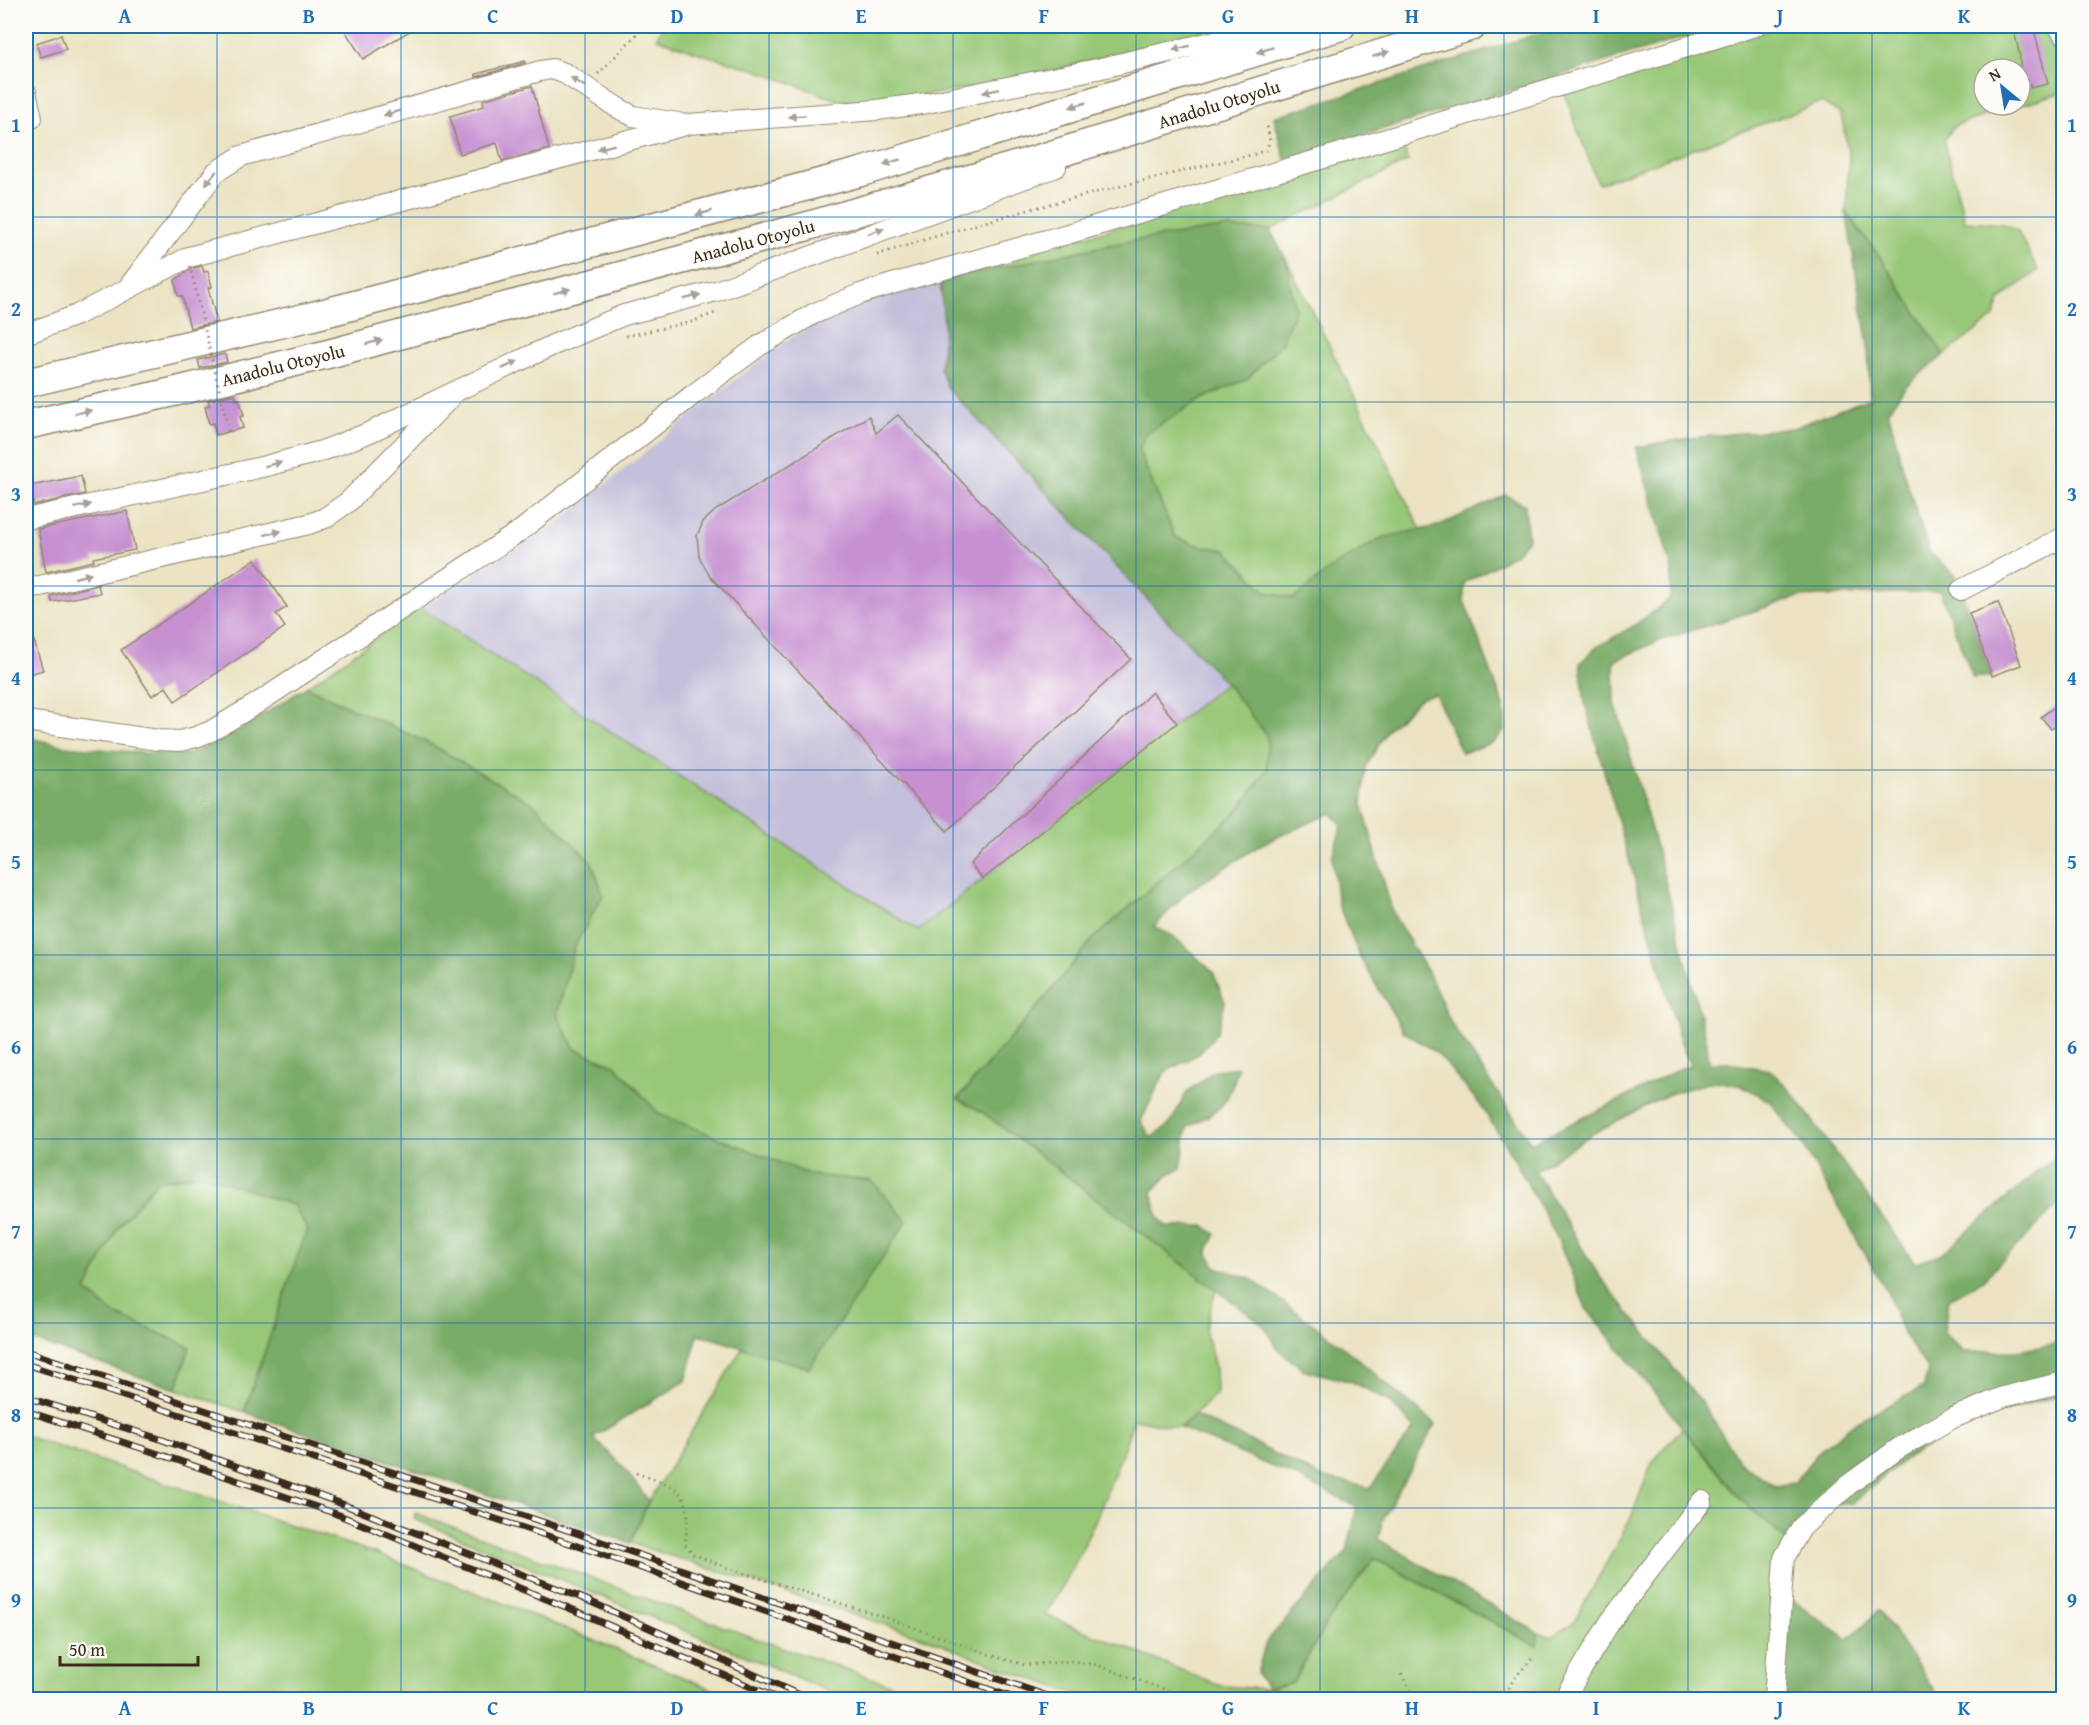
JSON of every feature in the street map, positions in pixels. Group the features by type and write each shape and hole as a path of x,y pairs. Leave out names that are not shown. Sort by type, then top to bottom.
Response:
{"highway":[{"path":"26,383 313,316 861,172 1341,26"},
{"name":"Anadolu Otoyolu","path":"26,425 328,354 808,226 1326,72 1472,26"}],"street":[{"path":"126,290 216,171 241,156 540,71 552,69 564,73 633,116 689,124 877,110 927,103 1097,69 1279,26"},
{"path":"26,722 158,740 180,741 211,731 520,531 694,394 759,346 813,314 837,303 892,284 1334,155 1755,26"},
{"path":"2058,26 2064,34"},
{"path":"26,519 266,466 322,451 368,433 553,345 624,315 716,291 876,231 1326,72"},
{"path":"26,92 32,118"},
{"path":"26,334 77,315 189,257 689,124"},
{"path":"26,587 40,586 262,535 325,518 348,502 458,391"},
{"path":"1960,590 2064,537"},
{"path":"1774,1700 1778,1615 1784,1558 1801,1528 1848,1485 1908,1443 1953,1418 2003,1397 2064,1382"},
{"path":"1563,1700 1610,1622 1702,1501"}],"path":[{"path":"586,88 645,26"},
{"path":"870,256 1099,191 1256,154 1266,150 1270,141 1267,124"},
{"path":"190,266 229,432"},
{"path":"620,337 691,322 724,309"},
{"path":"636,1473 679,1490 687,1503 689,1519 685,1544 693,1554 727,1568 881,1616 1000,1658 1025,1665 1072,1661 1097,1665 1193,1700"},
{"path":"1506,1700 1506,1693 1518,1674 1532,1659"},
{"path":"1401,1674 1416,1700"}],"shaded area":[{"path":"940,280 944,322 940,369 948,388 1226,683 918,931 420,608 557,523 746,371 791,338 822,319 864,303"},
{"path":"649,1694 661,1699 607,1700"}],"green space":[{"path":"662,26 1225,26 1063,68 961,90 865,104 840,101 753,69 657,38"},
{"path":"1563,26 1722,26 1285,159 1274,117"},
{"path":"1783,26 2043,26 2063,59 2063,92 2032,101 2032,57 1972,57 1972,117 1982,117 1954,126 1944,141 1965,221 2002,224 2017,230 2038,270 2000,300 1994,317 1944,355 1880,257 1846,212 1849,155 1841,114 1822,102 1598,184 1564,93"},
{"path":"1402,141 1408,161 1270,230 1224,228 1129,241 940,280"},
{"path":"1846,212 1880,257 1944,355 1907,385 1888,410 1904,473 1929,552 1955,575 1992,676 1973,678 1940,591 1799,597 1658,641 1614,661 1615,703 1657,850 1706,1039 1710,1064 1722,1062 1770,1070 1794,1095 1915,1263 1940,1255 2063,1150 2063,1206 2057,1206 1982,1281 1948,1299 1944,1332 1964,1352 2017,1351 2063,1343 2063,1395 1986,1415 1909,1456 1851,1504 1829,1503 1791,1544 1740,1499 1586,1308 1558,1240 1514,1159 1482,1107 1438,1054 1403,1031 1361,959 1338,904 1332,857 1342,825 1331,813 1262,844 1188,891 1154,927 1173,936 1213,972 1225,1002 1217,1033 1199,1054 1165,1072 1141,1121 1151,1138 1170,1124 1187,1092 1215,1070 1238,1067 1231,1090 1222,1105 1216,1111 1187,1127 1181,1169 1170,1173 1152,1192 1158,1217 1167,1227 1204,1226 1216,1234 1207,1252 1216,1267 1251,1279 1337,1342 1435,1424 1383,1519 1378,1539 1538,1633 1537,1646 1374,1558 1326,1624 1293,1682 1268,1689 1257,1673 1266,1642 1347,1551 1357,1507 1297,1477 1180,1428 1194,1415 1321,1477 1370,1488 1414,1428 1390,1402 1353,1382 1304,1370 1280,1351 1263,1325 982,1112 958,1099 1092,940 1238,811 1267,770 1267,736 1226,683 948,388 940,369 944,322 940,280 1129,241 1224,228 1270,230 1287,261 1295,310 1281,344 1247,379 1199,400 1145,434 1139,451 1175,537 1196,545 1226,550 1266,592 1294,599 1334,566 1381,538 1438,526 1506,495 1525,505 1528,539 1515,554 1464,583 1464,601 1504,706 1505,729 1494,742 1462,753 1435,694 1422,697 1387,730 1366,767 1362,804 1393,914 1428,972 1451,1023 1531,1143 1681,1068 1691,1066 1681,1044 1585,703 1580,663 1597,647 1632,627 1670,599 1672,569 1636,447 1690,438 1793,428 1870,398 1868,346","holes":["1715,1081 1743,1086 1769,1101 1800,1140 1887,1292 1903,1333 1928,1369 1924,1387 1857,1421 1818,1452 1794,1483 1775,1486 1740,1463 1704,1406 1599,1276 1535,1171 1592,1134 1669,1094"]},
{"path":"1287,261 1421,530 1381,539 1334,566 1294,599 1266,592 1226,550 1196,545 1175,537 1139,451 1145,434 1199,400 1247,379 1295,310"},
{"path":"420,608 918,931 1226,683 1267,736 1267,770 1238,811 1092,940 1041,1003 958,1098 982,1112 1216,1289 1205,1330 1215,1367 1216,1394 1180,1428 1134,1419 1096,1520 1045,1615 1221,1686 1268,1689 1293,1682 1326,1624 1374,1558 1536,1646 1538,1633 1552,1637 1574,1622 1630,1520 1652,1463 1682,1428 1740,1499 1791,1544 1774,1699 1092,1699 1009,1671 927,1638 630,1543 649,1501 743,1347 809,1368 872,1181 811,1175 659,1114 616,1066 575,1049 557,1015 574,948 603,895 592,863 533,804 430,744 306,687"},
{"path":"306,687 430,744 534,804 592,863 603,895 574,948 557,1015 575,1049 616,1066 659,1114 811,1175 872,1181 907,1221 809,1368 698,1334 686,1381 593,1437 622,1466 649,1501 630,1543 244,1412 307,1229 293,1205 201,1174 157,1181 118,1227 86,1291 115,1314 190,1347 176,1389 26,1338 26,737 64,746 145,753 189,754 232,735"},
{"path":"201,1174 293,1205 307,1229 244,1412 176,1389 190,1347 115,1314 86,1291 118,1227 157,1181"},
{"path":"26,1436 374,1553 513,1607 736,1699 661,1699 649,1694 607,1700 26,1699"},
{"path":"415,1513 746,1635 933,1699 846,1699 414,1519"},
{"path":"1780,1591 1848,1639 1879,1611 1939,1699 1775,1700"}],"building":[{"path":"342,26 418,26 363,59"},
{"path":"2013,26 2033,26 2048,84 2032,88 2032,57 2020,57"},
{"path":"61,35 66,49 41,57 36,43"},
{"path":"525,61 525,63 476,77 476,74"},
{"path":"532,86 549,149 502,161 497,143 460,154 450,116 484,106 483,100"},
{"path":"202,266 204,272 208,271 212,287 208,288 217,322 190,328 182,296 178,296 175,280 193,268"},
{"path":"225,354 227,362 200,368 198,360"},
{"path":"235,394 236,400 239,399 244,416 240,416 243,428 216,435 213,423 209,424 205,406 210,405 208,400"},
{"path":"898,415 1131,659 947,831 709,575 699,556 697,536 703,522 716,510 869,416 876,433"},
{"path":"81,476 85,494 34,505 30,486"},
{"path":"127,511 135,550 93,558 94,561 46,572 38,529"},
{"path":"255,559 287,607 276,614 285,627 175,701 166,687 152,696 121,650"},
{"path":"98,585 100,593 52,602 51,596"},
{"path":"1998,602 2021,665 1992,676 1969,613"},
{"path":"26,625 29,625 43,670 26,675"},
{"path":"1152,692 1177,723 983,879 970,864"},
{"path":"2064,700 2064,720 2051,729 2041,717"}],"railway":[{"path":"26,1351 576,1533 1059,1700"},
{"path":"26,1364 572,1544 1020,1700"},
{"path":"26,1397 157,1438 337,1502 582,1598 811,1700"},
{"path":"26,1411 334,1513 576,1611 781,1700"}]}
